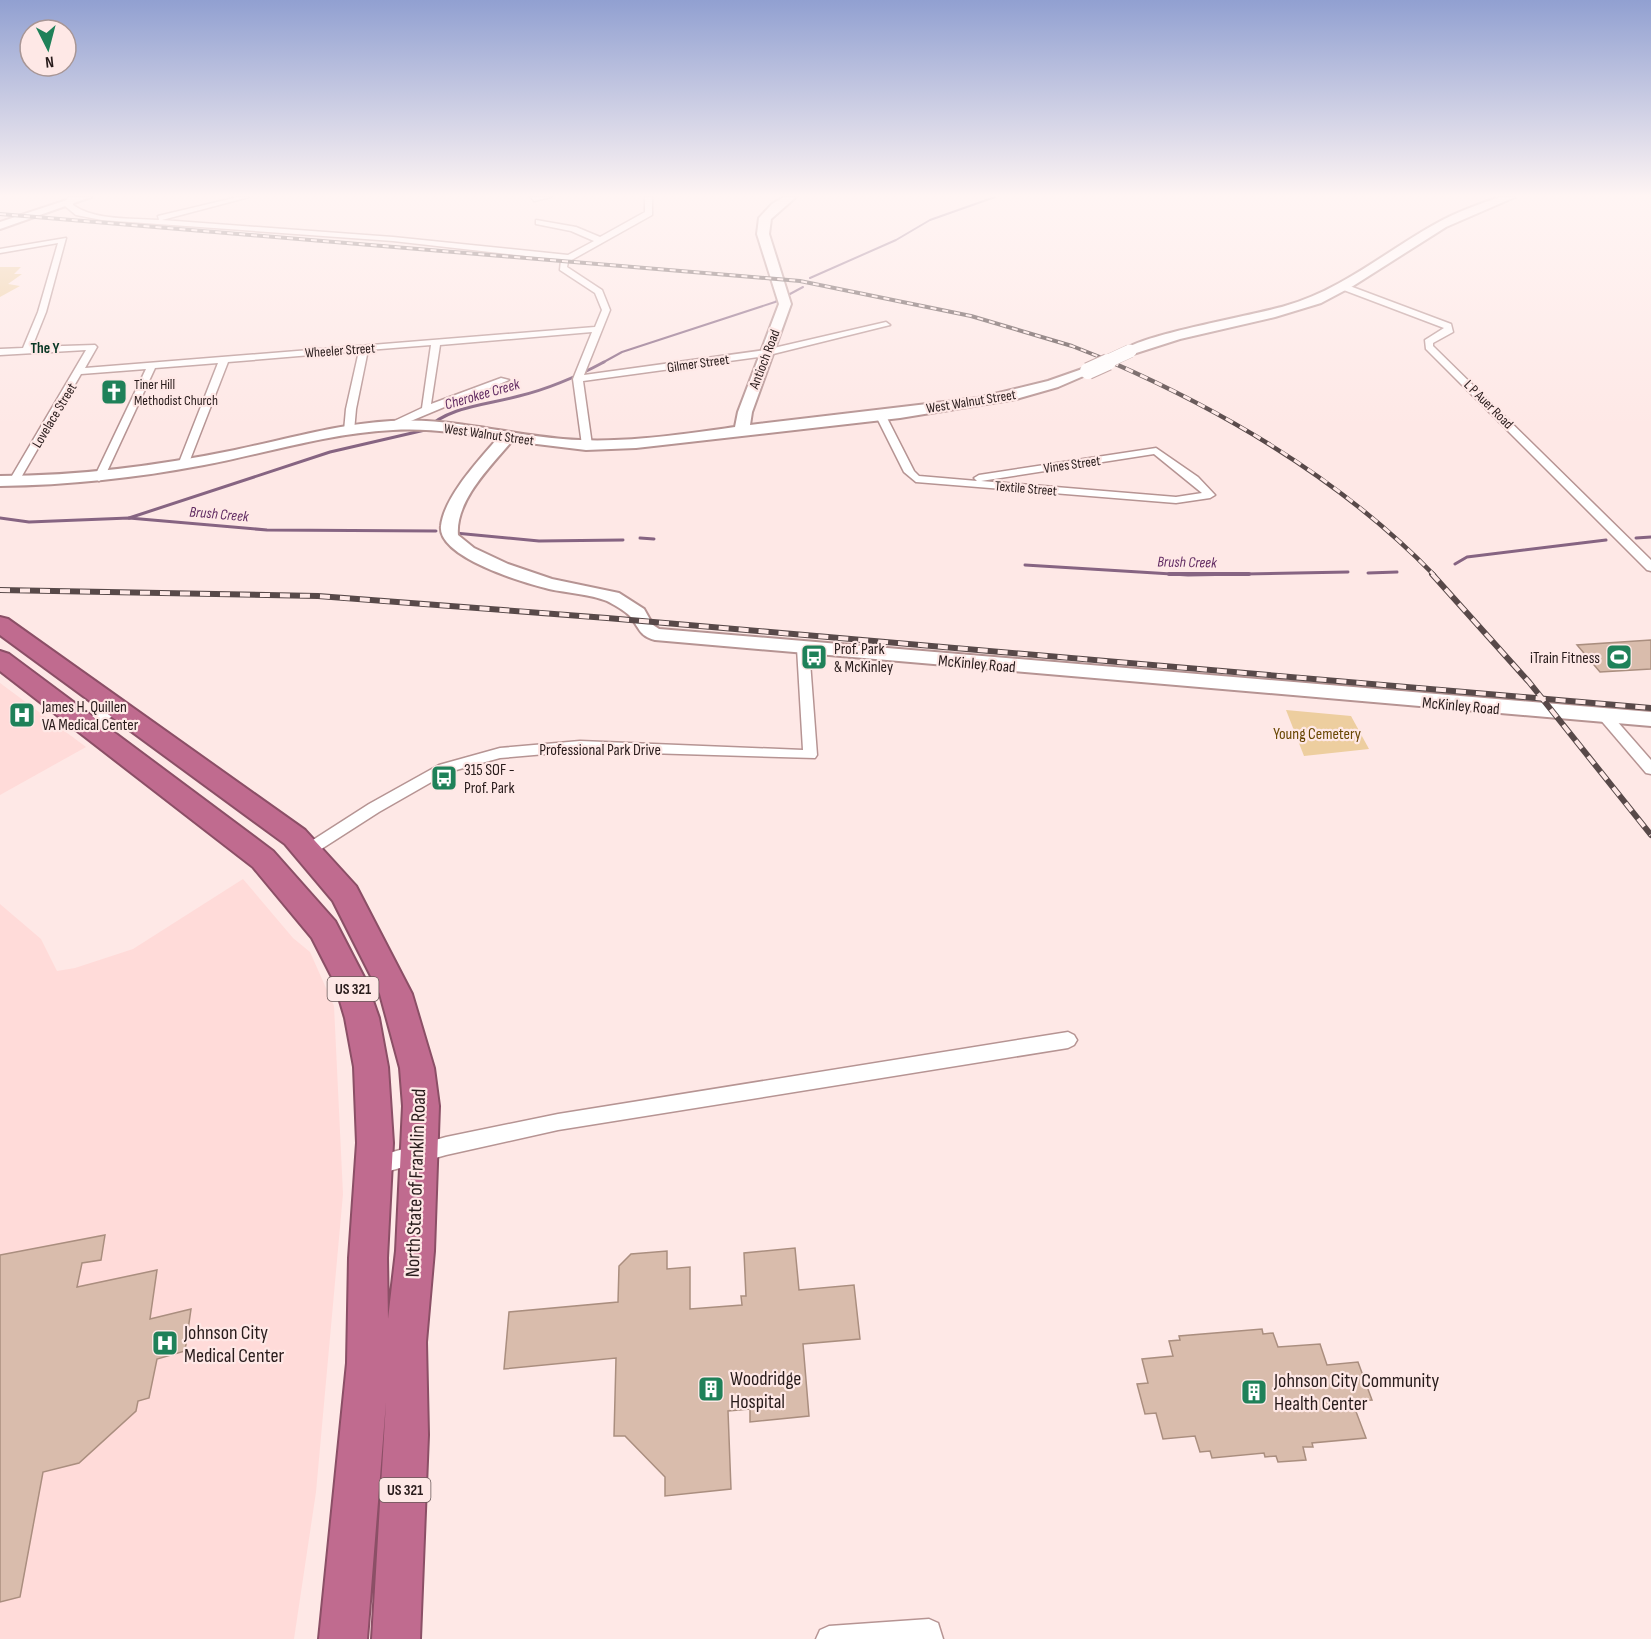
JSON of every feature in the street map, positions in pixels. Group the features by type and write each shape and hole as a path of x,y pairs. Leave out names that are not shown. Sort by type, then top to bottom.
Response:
{"highway":[{"name":"North State of Franklin Road","path":"0,624 295,837 345,894 396,994 417,1068 422,1106 415,1251 406,1342 407,1435 396,1639"},
{"name":"US 321","path":"0,659 263,859 324,930 350,981 365,1032 374,1101 374,1166 368,1258 368,1364 343,1639"}],"street":[{"path":"0,352 27,349 42,312 53,273"},
{"path":"571,273 599,292 606,310 579,376 586,445"},
{"name":"Antioch Road","path":"742,430 745,412 784,299 776,273"},
{"name":"West Walnut Street","path":"7,482 99,478 183,465 349,431 394,425 429,426 586,445 630,443 880,414 1015,395 1088,371 1130,351 1172,336 1295,307 1344,287 1365,273"},
{"name":"L P Auer Road","path":"1344,287 1448,326 1450,330 1428,342 1429,347 1651,567"},
{"name":"Gilmer Street","path":"579,376 765,353 886,325"},
{"name":"Wheeler Street","path":"81,371 600,329"},
{"path":"426,407 436,343"},
{"name":"Lovelace Street","path":"7,482 81,371 92,348 27,349"},
{"path":"349,431 351,409 364,348"},
{"path":"183,465 224,359"},
{"path":"99,478 152,365"},
{"name":"West Walnut Street","path":"394,425 426,407 465,396 504,380"},
{"name":"Textile Street","path":"880,414 909,472 916,479 1176,500 1210,495"},
{"name":"McKinley Road","path":"507,437 450,516 448,532 461,547 511,571 614,597 637,612 646,629 655,634 1651,719"},
{"name":"Vines Street","path":"951,482 1156,451 1194,479 1210,495"},
{"name":"Professional Park Drive","path":"307,851 374,808 444,768 500,753 580,746 810,755 803,648"},
{"path":"87,724 117,709"},
{"path":"1604,715 1651,769"},
{"path":"374,1166 419,1153 558,1122 1068,1040"},
{"path":"829,1639 929,1632 930,1639"}],"shaded area":[{"name":"James H. Quillen VA Medical Center","path":"0,683 86,747 0,795"},
{"name":"Johnson City Medical Center","path":"243,879 293,938 310,952 334,1006 343,1194 316,1492 294,1639 0,1639 0,904 41,939 57,971 75,968 133,949"}],"green space":[{"path":"0,273 22,274 8,284 20,286 0,297"},
{"name":"Young Cemetery","path":"1286,710 1351,716 1369,749 1304,756"}],"building":[{"name":"iTrain Fitness","path":"1651,640 1651,669 1600,672 1577,645"},
{"name":"Johnson City Medical Center","path":"105,1235 101,1260 82,1263 77,1287 157,1270 150,1319 191,1309 185,1351 157,1359 149,1398 138,1401 136,1411 79,1463 43,1472 20,1597 0,1602 0,1255"},
{"name":"Woodridge Hospital","path":"795,1248 799,1290 854,1285 860,1339 803,1344 809,1416 750,1422 750,1409 728,1411 731,1489 665,1496 665,1477 625,1436 614,1436 616,1358 504,1369 509,1312 618,1302 619,1266 631,1254 667,1251 667,1269 690,1267 690,1309 742,1305 741,1296 746,1296 744,1253"},
{"name":"Johnson City Community Health Center","path":"1262,1329 1263,1334 1273,1333 1278,1347 1320,1344 1327,1365 1358,1362 1372,1400 1352,1401 1366,1438 1312,1443 1313,1447 1303,1447 1306,1460 1278,1462 1276,1456 1265,1457 1264,1453 1212,1458 1210,1451 1200,1452 1195,1436 1163,1439 1156,1413 1145,1414 1137,1384 1148,1383 1142,1359 1173,1356 1169,1341 1180,1340 1179,1336"}],"waterway":[{"name":"Cherokee Creek","path":"810,278 820,273"},
{"name":"Cherokee Creek","path":"602,363 622,352 775,302 803,287"},
{"name":"Cherokee Creek","path":"129,518 330,452 425,430 445,416 457,411 541,390 602,363"},
{"name":"Brush Creek","path":"0,518 29,522 129,518"},
{"name":"Brush Creek","path":"129,518 267,530 436,531"},
{"name":"Brush Creek","path":"455,533 539,541 623,540"},
{"name":"Brush Creek","path":"1636,538 1651,537"},
{"name":"Brush Creek","path":"640,538 654,539"},
{"name":"Brush Creek","path":"1455,564 1467,557 1606,540"},
{"name":"Brush Creek","path":"1025,565 1172,574"},
{"name":"Brush Creek","path":"1241,574 1348,572"},
{"name":"Brush Creek","path":"1368,573 1397,572"},
{"name":"Brush Creek","path":"1172,574 1241,574"},
{"name":"Brush Creek","path":"1172,574 1241,574"},
{"name":"Brush Creek","path":"1241,574 1249,574"}],"railway":[{"path":"710,273 800,281 971,316 1072,346 1115,363"},
{"path":"1111,362 1199,404 1283,453 1362,509 1434,575"},
{"path":"1432,574 1542,699"},
{"path":"0,590 318,596 607,618 1542,699"},
{"path":"1542,699 1651,708"},
{"path":"1542,699 1651,835"}],"place":[{"name":"Tiner Hill Methodist Church","path":"114,392"},
{"name":"Prof. Park & McKinley","path":"814,657"},
{"name":"iTrain Fitness","path":"1619,657"},
{"name":"James H. Quillen VA Medical Center","path":"22,715"},
{"name":"315 SOF - Prof. Park","path":"444,778"},
{"name":"Johnson City Medical Center","path":"165,1343"},
{"name":"Woodridge Hospital","path":"711,1389"},
{"name":"Johnson City Community Health Center","path":"1254,1392"}],"district":[{"name":"The Y","path":"45,348"}]}
